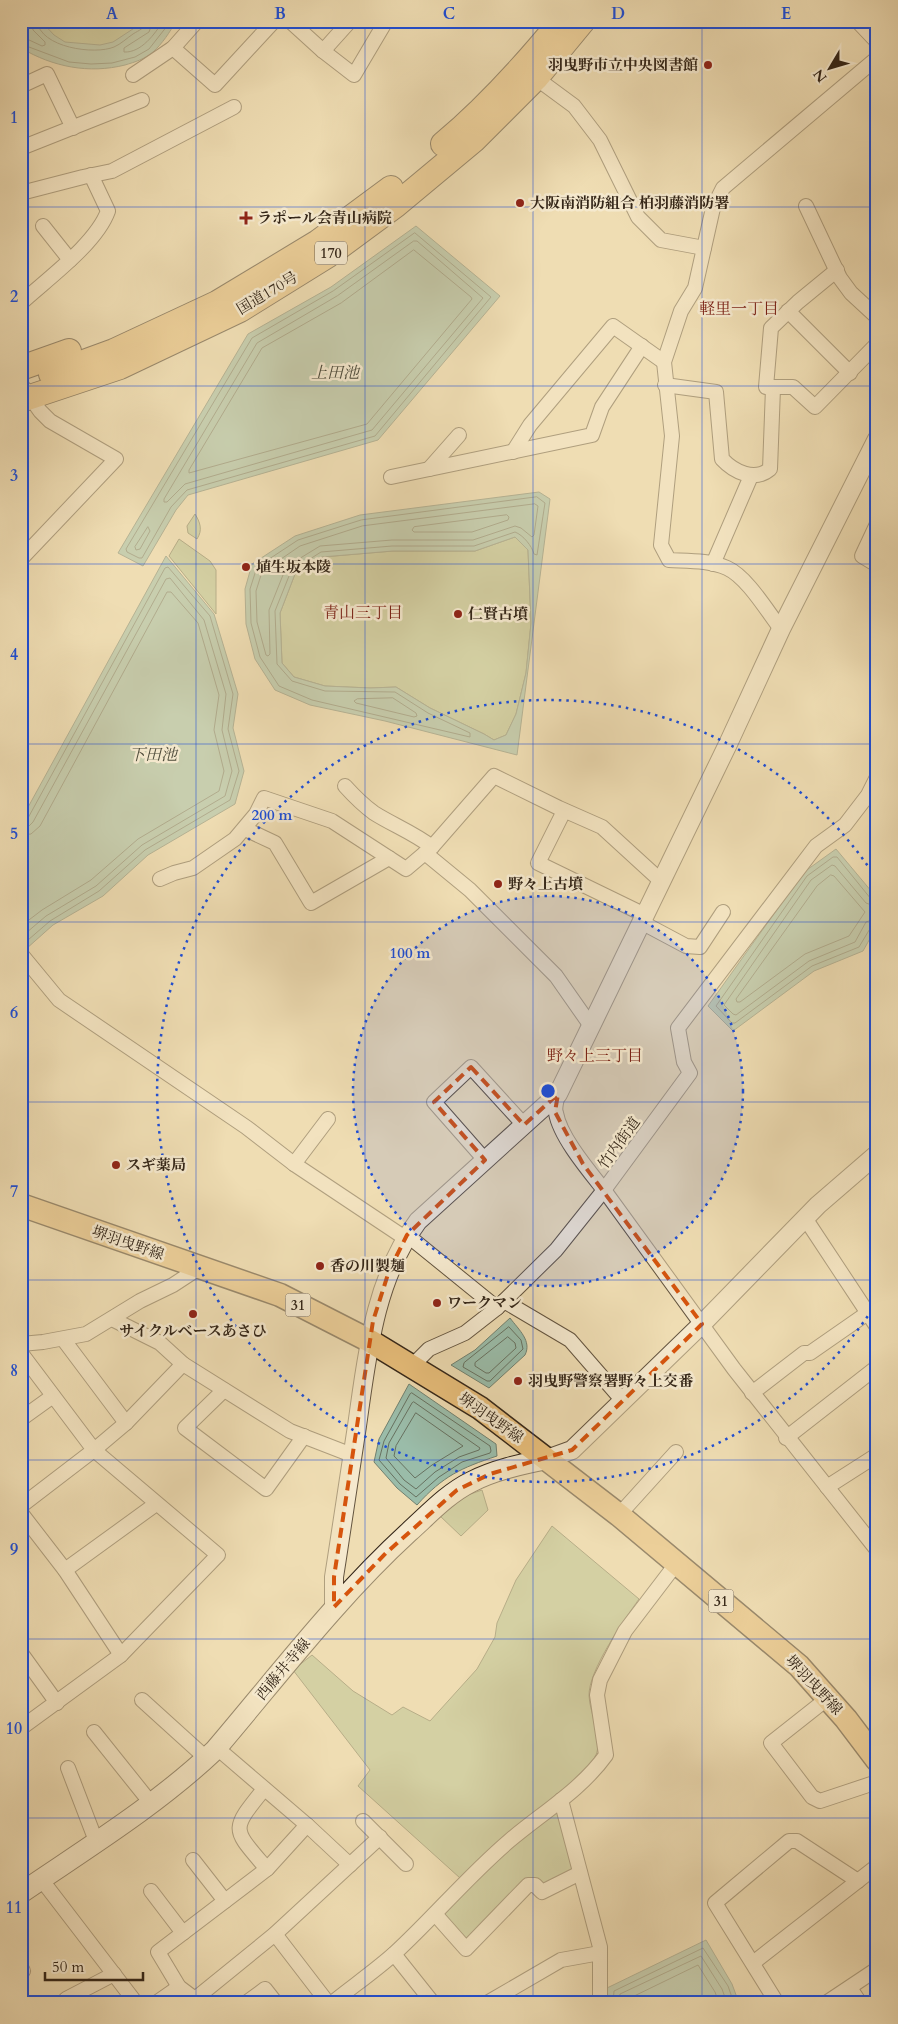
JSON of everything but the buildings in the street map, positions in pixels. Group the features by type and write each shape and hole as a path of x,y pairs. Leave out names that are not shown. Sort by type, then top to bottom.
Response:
{"highway":[{"name":"国道170号","path":"27,402 114,351 217,302 318,242 387,192 462,128 533,55 561,21"},
{"name":"国道170号","path":"27,402 120,382 186,350 219,331 240,310 327,256 396,205 474,140 536,78 583,21"},
{"path":"21,368 169,311 210,293 252,281"}],"main road":[{"name":"堺羽曳野線","path":"21,1205 280,1295 370,1341 480,1408 619,1516 799,1666 828,1698 877,1760"},
{"name":"西藤井寺線","path":"21,1893 150,1802 211,1753 334,1607 386,1553 444,1500 457,1490 490,1474 547,1459"}],"street":[{"path":"134,75 173,48 197,21"},
{"path":"173,48 215,85 274,21"},
{"path":"290,21 323,51 354,75 386,21"},
{"path":"323,51 350,21"},
{"path":"860,21 877,39"},
{"path":"781,629 741,578 727,568 713,564 669,560 662,545 672,436 664,362 681,311 694,288 713,208 723,188 877,58"},
{"path":"21,86 47,74 73,128"},
{"path":"536,78 574,106 600,140 638,217 661,240 704,248"},
{"path":"21,148 142,100"},
{"path":"21,193 112,171 234,107"},
{"path":"21,303 70,260 105,221 108,211 91,175"},
{"path":"806,206 850,293 877,317"},
{"path":"43,226 70,260"},
{"path":"837,270 771,328 766,387 793,387 814,407 877,344"},
{"path":"788,312 850,373"},
{"path":"513,452 530,425 613,326 664,362"},
{"path":"391,477 592,435 602,407 642,346"},
{"path":"665,385 716,392 722,459 729,466 751,476 763,475 770,469 773,388"},
{"path":"21,559 116,459 50,421 27,402"},
{"path":"429,469 459,435"},
{"path":"412,1366 429,1348 465,1333 500,1305 556,1250 604,1190 583,1164 566,1138 555,1112 558,1094 728,744 781,629 877,439"},
{"path":"713,564 751,476"},
{"path":"877,524 862,556 877,565"},
{"path":"160,879 193,868 235,839 256,814 264,798 332,821 406,869 429,850 494,776 564,811 602,827 661,881"},
{"name":"竹内街道","path":"874,1543 786,1438 604,1190 690,1073 684,1062 678,1028 816,846 844,825 868,795 877,777"},
{"path":"345,786 361,803 375,813 419,836 429,850 556,976 591,1026"},
{"path":"564,811 538,864 643,918 686,946 700,947 723,912"},
{"path":"245,829 275,843 311,903 389,858"},
{"path":"21,954 59,1000 246,1127 294,1164 406,1236 500,1305 570,1340 623,1401"},
{"path":"486,1160 434,1102 471,1067 524,1125"},
{"path":"334,1607 334,1577 373,1321 389,1271 406,1236 418,1221 558,1094"},
{"path":"294,1164 328,1119"},
{"path":"547,1459 572,1450 702,1324 805,1218 877,1154"},
{"path":"805,1218 869,1312 877,1327"},
{"path":"21,1344 86,1334 173,1285 199,1268"},
{"path":"752,1392 804,1353 810,1353 869,1312"},
{"path":"112,1319 160,1343 183,1364 290,1431 352,1455"},
{"path":"63,1339 126,1423"},
{"path":"21,1353 94,1450 218,1555 120,1655 21,1728"},
{"path":"21,1506 126,1423 183,1364"},
{"path":"786,1438 877,1367"},
{"path":"224,1390 185,1428 266,1489 304,1436"},
{"path":"21,1419 53,1396"},
{"path":"619,1516 676,1452"},
{"path":"827,1487 877,1455"},
{"path":"65,1570 156,1504"},
{"path":"21,1513 65,1570 120,1655"},
{"path":"275,1934 330,2003 394,1954 435,1914 465,1881 510,1840 561,1800 596,1769 606,1755 597,1695 600,1680 625,1631 676,1564"},
{"path":"21,1653 57,1703"},
{"path":"828,1698 771,1743 812,1797 820,1801 877,1782"},
{"path":"142,1700 211,1753 264,1788 350,1865"},
{"path":"94,1732 150,1802"},
{"path":"68,1768 96,1841"},
{"path":"264,1788 239,1823 241,1839 267,1869"},
{"path":"561,1800 600,1953 600,2003"},
{"path":"362,1820 406,1864"},
{"path":"307,1825 267,1869 158,1952 179,1987 196,2001 275,1934 380,1838"},
{"path":"777,2003 715,1903 788,1841 798,1841 858,1881"},
{"path":"194,1860 225,1901"},
{"path":"753,1962 877,1866"},
{"path":"435,1914 466,1949 528,1885 535,1885 542,1892 580,1873"},
{"path":"41,1879 136,2003"},
{"path":"150,1891 183,1933"},
{"path":"487,2003 561,1960 600,1953"},
{"path":"394,1954 433,2003"},
{"path":"826,2003 877,1969"},
{"path":"66,1999 114,1974"},
{"path":"156,2003 179,1987"},
{"path":"850,1988 860,2003"},
{"path":"246,2003 265,1989 276,2003"}],"highlighted area":[{"path":"471,1067 524,1125 558,1094 555,1112 583,1164 702,1324 572,1450 490,1474 457,1490 386,1553 334,1607 334,1577 373,1321 389,1271 407,1235 485,1160 434,1102"}],"shaded area":[{"path":"35,21 150,21 126,44 61,50"},
{"path":"195,514 200,526 197,539 188,533 187,526"},
{"path":"515,537 528,550 531,623 526,673 516,714 506,735 494,740 430,708 396,687 325,686 294,677 282,663 280,613 295,574 322,557 393,551 475,551"},
{"path":"179,539 210,561 216,570 216,614 169,556"},
{"path":"482,1490 488,1510 461,1536 439,1515 465,1496"},
{"path":"552,1526 639,1599 600,1660 590,1686 589,1696 597,1731 598,1745 597,1752 590,1763 558,1797 460,1878 358,1786 370,1770 293,1670 312,1655 353,1691 392,1715 403,1707 430,1721 477,1669 495,1637 497,1623 516,1580"},
{"path":"559,1807 575,1871 543,1887 537,1881 466,1943 441,1914 469,1882"}],"water":[{"path":"21,21 41,21 54,35 65,42 100,45 113,42 145,21 176,21 163,42 147,57 112,68 85,69 58,64 33,55 21,48"},
{"name":"上田池","path":"416,226 500,296 378,440 188,495 176,510 143,566 118,553 248,334 331,287"},
{"path":"539,492 550,499 517,755 385,721 310,705 275,690 255,659 246,624 245,589 252,564 295,536 360,515","holes":["515,537 528,550 531,623 526,673 516,714 506,735 494,740 430,708 396,687 325,686 294,677 282,663 280,613 295,574 322,557 393,551 475,551"]},
{"name":"下田池","path":"166,556 214,614 238,694 233,728 244,771 235,804 148,855 103,896 53,925 26,949 21,942 21,820"},
{"path":"836,849 877,898 877,926 863,951 814,971 733,1031 708,1006 804,872"},
{"path":"510,1318 524,1336 527,1350 525,1355 489,1388 451,1365 475,1350"},
{"path":"409,1384 496,1444 497,1456 453,1474 435,1487 417,1505 397,1488 374,1462 379,1439"},
{"path":"706,1940 732,1984 739,2003 608,2003 607,1988"}],"place":[{"name":"羽曳野市立中央図書館","path":"708,65"},
{"name":"大阪南消防組合 柏羽藤消防署","path":"520,203"},
{"name":"ラポール会青山病院","path":"246,218"},
{"name":"埴生坂本陵","path":"246,567"},
{"name":"仁賢古墳","path":"458,614"},
{"name":"野々上古墳","path":"498,884"},
{"name":"スギ薬局","path":"116,1165"},
{"name":"香の川製麺","path":"320,1266"},
{"name":"ワークマン","path":"437,1303"},
{"name":"サイクルベースあさひ","path":"193,1314"},
{"name":"羽曳野警察署野々上交番","path":"518,1381"}],"district":[{"name":"軽里一丁目","path":"739,309"},
{"name":"青山三丁目","path":"363,613"},
{"name":"野々上三丁目","path":"595,1056"}]}
